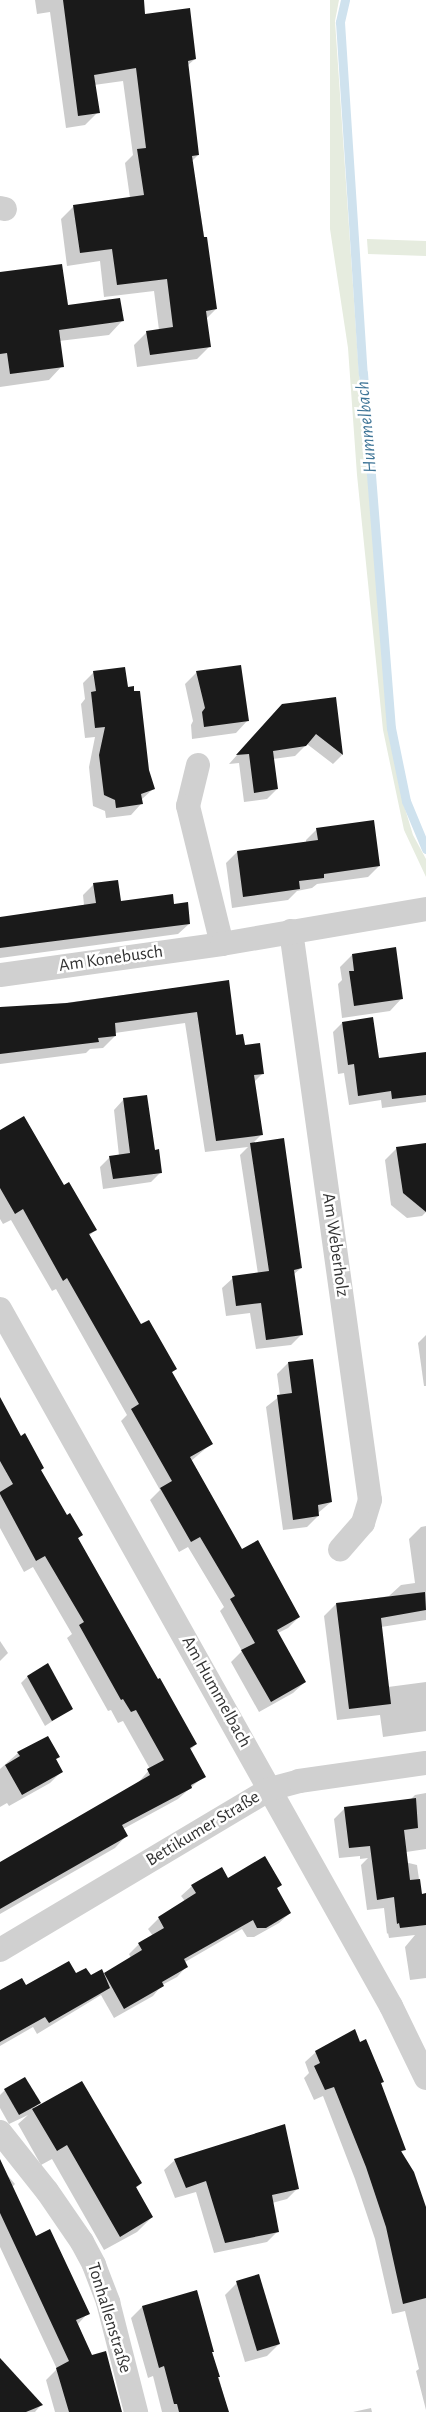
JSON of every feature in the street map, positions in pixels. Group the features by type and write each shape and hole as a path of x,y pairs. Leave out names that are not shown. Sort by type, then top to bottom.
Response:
{"street":[{"path":"198,765 188,806 222,944"},
{"name":"Am Konebusch","path":"0,975 222,944 426,909"},
{"name":"Am Weberholz","path":"291,931 370,1500 363,1523 340,1549"},
{"name":"Am Hummelbach","path":"0,1309 391,2006 426,2078"},
{"name":"Bettikumer Straße","path":"0,1950 270,1789 299,1781 426,1763"},
{"name":"Tonhallenstraße","path":"0,2132 47,2191 82,2242 94,2265 108,2302 136,2412"}],"shaded area":[{"path":"330,0 339,0 335,21 359,374 389,729 403,802 413,835 426,859 426,877 404,830 383,730 357,475 348,348 330,229"},
{"path":"367,239 426,241 426,256 368,254"}],"building":[{"path":"63,0 144,0 145,14 190,8 196,59 188,61 199,155 192,156 204,237 207,237 217,309 206,311 211,347 150,355 146,331 173,327 167,279 117,285 112,249 80,253 73,205 144,195 137,149 146,148 136,68 94,75 100,113 78,116"},
{"path":"62,264 68,305 120,298 124,321 59,330 64,367 10,374 7,353 0,354 0,272"},
{"path":"241,665 249,721 204,727 202,712 205,708 196,671"},
{"path":"125,667 128,687 134,686 134,691 140,691 149,770 155,789 141,794 143,804 116,808 115,800 104,795 99,755 105,727 95,728 91,692 96,691 93,671"},
{"path":"336,697 343,755 316,734 306,746 273,751 278,789 254,793 249,754 236,755 282,704"},
{"path":"374,820 380,866 324,874 324,878 299,881 300,889 243,897 237,851 318,840 316,828"},
{"path":"118,880 121,901 173,894 174,904 188,902 190,924 0,948 0,917 96,903 93,883"},
{"path":"396,947 403,999 354,1006 349,971 354,971 352,954"},
{"path":"229,980 236,1035 243,1034 245,1045 260,1043 264,1074 254,1075 263,1135 216,1141 197,1012 115,1023 116,1036 98,1038 99,1042 0,1054 0,1007 67,1003"},
{"path":"373,1017 379,1058 426,1052 426,1095 392,1099 391,1091 358,1096 354,1064 348,1065 342,1022"},
{"path":"147,1095 155,1150 159,1149 162,1173 113,1179 109,1156 130,1153 123,1098"},
{"path":"24,1116 64,1185 69,1182 97,1230 89,1234 141,1324 149,1320 177,1369 172,1372 213,1444 190,1457 242,1549 258,1540 300,1617 277,1630 306,1682 271,1702 241,1650 255,1643 230,1599 235,1596 200,1537 191,1542 160,1488 172,1481 131,1409 139,1404 67,1278 63,1281 23,1209 15,1214 0,1188 0,1130"},
{"path":"284,1138 302,1268 294,1270 303,1335 266,1340 261,1303 236,1306 232,1276 269,1271 250,1143"},
{"path":"426,1143 426,1212 403,1193 396,1147"},
{"path":"313,1359 332,1502 318,1505 319,1516 293,1520 277,1395 292,1393 288,1362"},
{"path":"0,1397 21,1436 25,1433 44,1468 41,1470 67,1515 70,1513 83,1535 78,1538 197,1744 190,1748 206,1777 191,1785 192,1788 122,1825 128,1836 0,1909 0,1862 150,1775 147,1769 164,1760 136,1710 131,1712 123,1699 121,1700 79,1625 84,1622 45,1556 36,1561 0,1494 0,1492 13,1484 0,1461"},
{"path":"425,1592 426,1610 381,1618 391,1704 349,1709 336,1603"},
{"path":"48,1663 73,1709 52,1721 27,1676"},
{"path":"48,1736 60,1757 56,1759 63,1772 22,1795 5,1765 20,1756 17,1752"},
{"path":"416,1798 418,1828 404,1830 410,1880 420,1879 422,1894 426,1893 426,1925 400,1928 399,1923 397,1924 394,1897 377,1900 370,1846 349,1848 344,1807"},
{"path":"265,1856 282,1885 277,1888 291,1913 266,1928 257,1928 253,1920 184,1959 188,1967 162,1982 164,1986 124,2009 104,1973 142,1950 138,1943 164,1928 158,1917 196,1893 191,1885 222,1867 228,1878"},
{"path":"69,1961 76,1973 86,1968 91,1975 102,1969 110,1988 49,2023 45,2017 0,2042 0,1990 22,1978 26,1985"},
{"path":"355,2029 360,2042 366,2039 384,2082 381,2083 406,2150 401,2151 414,2172 426,2207 426,2298 403,2304 386,2227 366,2167 334,2087 325,2090 314,2066 320,2063 315,2051"},
{"path":"25,2077 41,2103 19,2115 4,2089"},
{"path":"82,2081 142,2183 136,2187 153,2217 120,2237 67,2145 57,2151 32,2109"},
{"path":"285,2124 299,2189 272,2195 279,2232 225,2243 206,2181 186,2188 174,2159"},
{"path":"0,2159 36,2236 50,2229 90,2314 76,2320 92,2355 106,2351 122,2412 69,2412 56,2368 69,2361 0,2213"},
{"path":"259,2274 280,2344 257,2351 236,2281"},
{"path":"197,2290 220,2377 218,2377 229,2412 179,2412 177,2404 174,2404 164,2366 159,2368 142,2306"},
{"path":"0,2358 43,2405 26,2412 0,2412"}],"waterway":[{"name":"Hummelbach","path":"345,0 340,22 363,373 391,728 406,801 426,849"}]}
